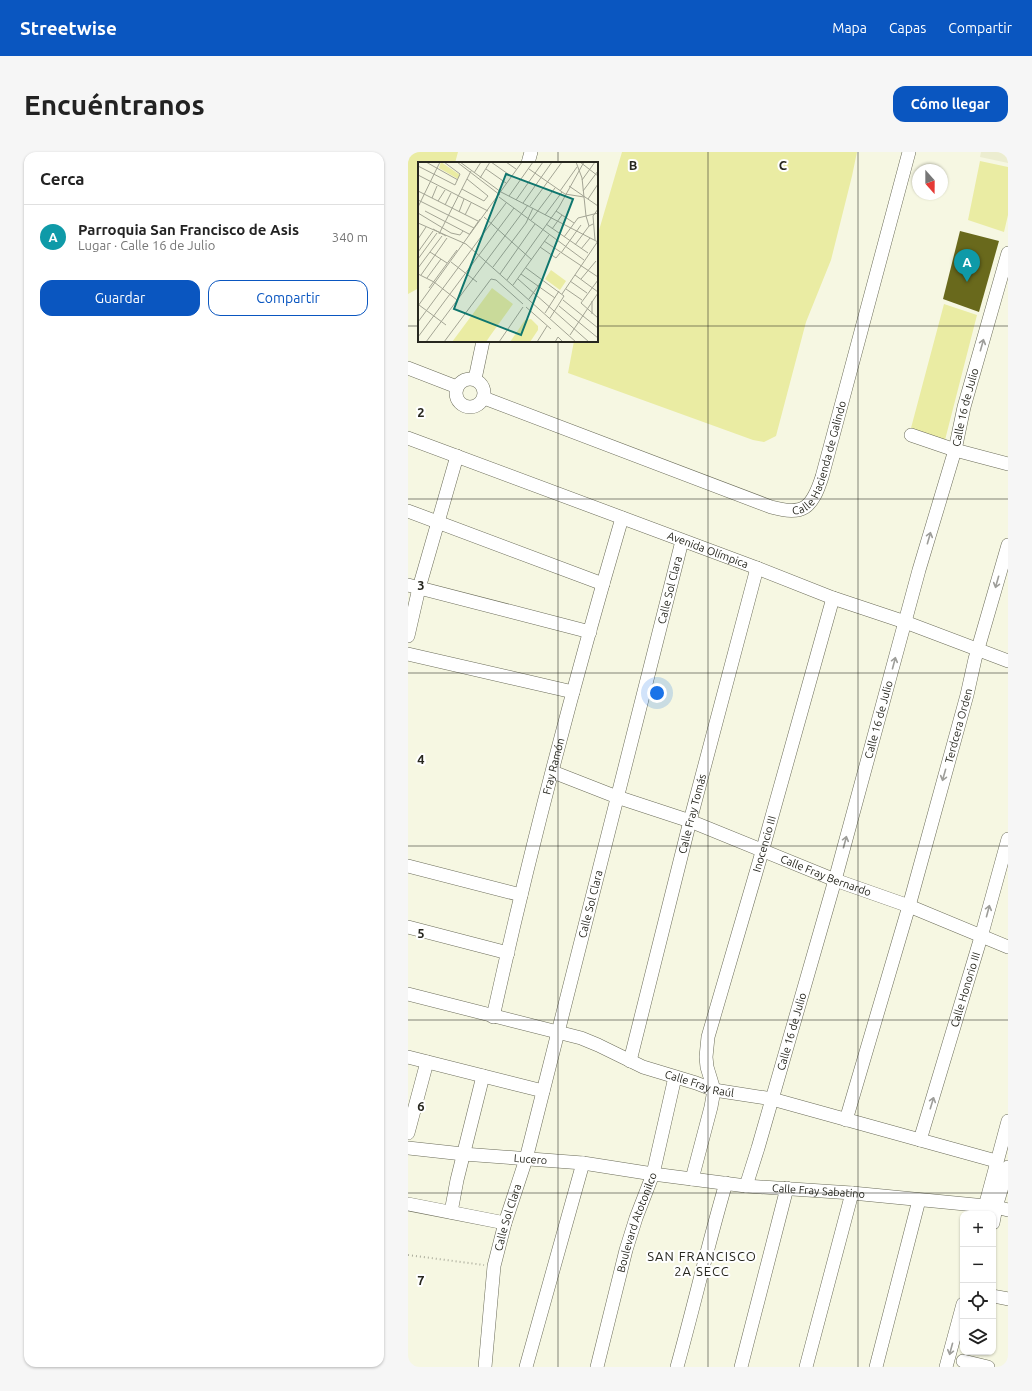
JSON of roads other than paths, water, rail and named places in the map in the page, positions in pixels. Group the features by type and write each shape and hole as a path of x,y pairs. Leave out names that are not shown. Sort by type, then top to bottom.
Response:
{"street":[{"path":"528,162 531,152"},
{"name":"Calle Hacienda de Galindo","path":"484,398 772,507 784,511 795,511 804,508 812,502 822,478 909,152"},
{"name":"Calle 16 de Julio","path":"746,1186 835,880 905,622 955,450 964,407 1008,253"},
{"path":"475,379 483,342"},
{"path":"408,368 457,387"},
{"path":"471,378 475,379 482,384 485,393 484,398 478,405 469,407 465,406 458,400 456,391 457,387 462,380 471,378"},
{"path":"911,436 955,450 1008,464"},
{"name":"Avenida Olímpica","path":"408,438 757,568 833,598 905,622 1008,661"},
{"path":"408,636 413,586 438,523 457,456"},
{"path":"408,511 602,584"},
{"name":"Fray Ramón","path":"493,1016 521,895 552,772 602,584 622,518"},
{"name":"Calle Sol Clara","path":"485,1367 494,1266 505,1223 526,1159 682,540"},
{"name":"Terdcera Orden","path":"846,1120 909,906 967,695 977,650 1008,545"},
{"name":"Calle Fray Tomás","path":"630,1061 690,822 757,568"},
{"path":"413,586 558,622 590,632"},
{"name":"Inocencio III","path":"714,1090 706,1057 708,1037 762,852 833,598"},
{"path":"408,654 573,692"},
{"name":"Calle Fray Bernardo","path":"552,772 616,797 690,822 762,852 909,906 1008,947"},
{"name":"Calle Honorio III","path":"920,1140 982,937 1008,839"},
{"path":"408,866 521,895"},
{"path":"408,927 508,953"},
{"name":"Calle Fray Raúl","path":"408,994 582,1038 643,1067 675,1076 714,1090 772,1100 1002,1164"},
{"path":"408,1057 543,1091"},
{"path":"408,1133 427,1062"},
{"path":"451,1212 483,1076"},
{"name":"Boulevard Atotonilco","path":"597,1367 626,1250 636,1218 653,1174 675,1076"},
{"path":"692,1179 714,1090"},
{"path":"993,1209 1000,1185 1008,1121"},
{"name":"Lucero","path":"408,1148 583,1163 653,1174"},
{"path":"526,1367 583,1163"},
{"name":"Calle Fray Sabatino","path":"653,1174 746,1186 788,1188 919,1200 993,1209"},
{"path":"677,1367 726,1183"},
{"path":"741,1367 788,1188"},
{"path":"806,1367 852,1194"},
{"path":"876,1367 919,1200"},
{"path":"408,1204 505,1223"},
{"path":"996,1297 1008,1299"},
{"path":"946,1367 960,1315"},
{"path":"963,1360 988,1367"}],"place":[{"name":"Parroquia San Francisco de Asis","path":"967,282"}],"district":[{"name":"SAN FRANCISCO 2A SECC","path":"702,1264"}]}
